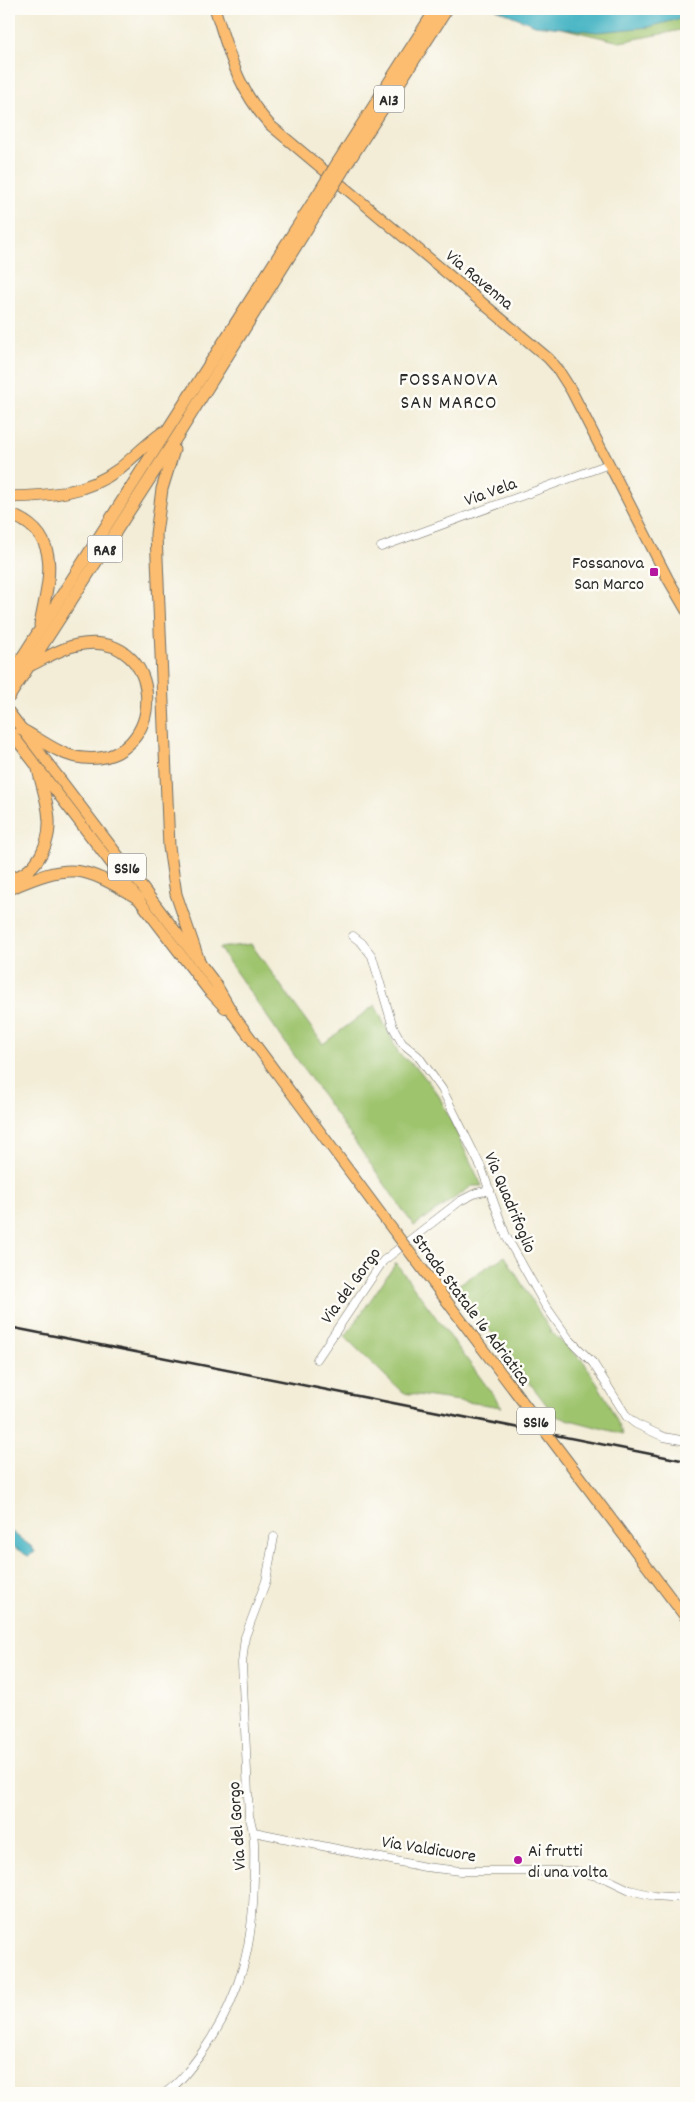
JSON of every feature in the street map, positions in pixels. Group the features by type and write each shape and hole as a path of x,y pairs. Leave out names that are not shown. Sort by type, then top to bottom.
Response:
{"highway":[{"name":"A13","path":"429,28 436,9"},
{"name":"A13","path":"316,206 429,28 447,9"},
{"name":"RA8","path":"9,678 167,430 316,206"},
{"name":"RA8","path":"9,697 180,432 316,206"},
{"path":"9,497 61,494 97,483 120,468 146,444 167,430"},
{"path":"180,432 162,490 156,550 169,847 176,894 199,961"},
{"path":"9,514 33,528 39,535 46,551 50,569 49,587 39,632"},
{"path":"21,729 53,748 70,755 85,758 101,758 123,749 136,737 143,723 146,707 147,691 144,676 137,664 127,655 108,646 94,643 70,646 30,666"},
{"path":"9,879 20,875 32,867 45,845 49,818 49,783 38,769"},
{"path":"9,889 44,875 74,870 95,874 139,899"}],"main road":[{"name":"Via Ravenna","path":"215,9 239,81 255,108 282,136 548,358 564,378 668,579 686,610"},
{"name":"Strada Statale 16 Adriatica","path":"9,712 21,729 49,783 208,990 235,1018 686,1618"},
{"path":"9,730 38,769"},
{"name":"Strada Statale 16 Adriatica","path":"49,783 199,961 216,984 235,1018"}],"street":[{"name":"Via Vela","path":"381,547 609,464"},
{"name":"Via Quadrifoglio","path":"353,936 362,943 372,956 393,1027 402,1044 418,1056 442,1089 490,1190 506,1236 532,1285 558,1325 593,1363 619,1407 636,1424 664,1437 686,1441"},
{"name":"Via del Gorgo","path":"317,1359 383,1261 460,1202 476,1193 490,1190"},
{"name":"Via del Gorgo","path":"166,2093 175,2086 196,2061 217,2032 240,1982 254,1906 254,1832 249,1816 242,1664 245,1637 266,1581 274,1537"},
{"name":"Via Valdicuore","path":"254,1832 425,1866 461,1871 577,1871 607,1879 630,1890 654,1896 686,1898"}],"green space":[{"path":"500,9 686,9 686,29 620,42 516,17"},
{"path":"251,944 323,1044 375,1005 399,1054 419,1070 439,1096 482,1186 472,1186 414,1226 219,948"},
{"path":"505,1256 551,1332 584,1362 607,1400 623,1434 555,1416 456,1286"},
{"path":"396,1263 502,1407 403,1393 345,1337"}],"water":[{"path":"496,9 686,9 686,17 649,27 597,32 535,25"},
{"path":"9,1530 32,1547 35,1552 28,1556 9,1544"}],"railway":[{"path":"9,1327 686,1461"}],"place":[{"name":"Fossanova San Marco","path":"654,572"},
{"name":"Ai frutti di una volta","path":"518,1860"}],"district":[{"name":"FOSSANOVA SAN MARCO","path":"449,390"}]}
